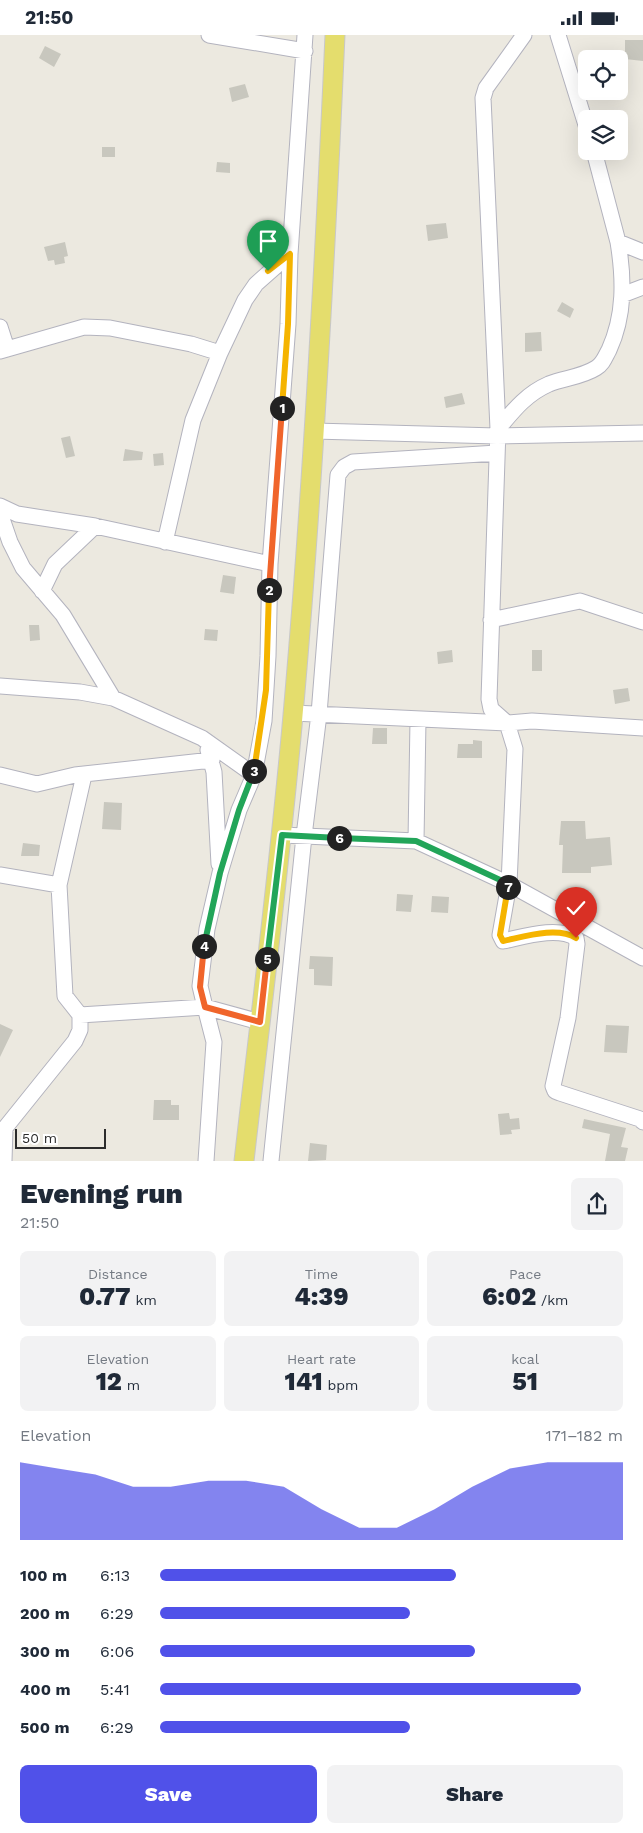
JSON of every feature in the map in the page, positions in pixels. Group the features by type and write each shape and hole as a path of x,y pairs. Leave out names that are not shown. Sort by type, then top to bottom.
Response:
{"main road":[{"path":"244,1161 282,835 293,713 314,431 335,35"}],"street":[{"path":"209,35 305,51"},
{"path":"206,1161 214,1042 200,987 207,929 220,873 239,810 254,775 264,721 270,564 288,324 290,254 305,35"},
{"path":"524,35 486,88 483,98 498,432 489,705 496,715 507,723 515,749 509,884 500,935 503,941 548,933 571,935 577,941 574,987 553,1086 555,1091 640,1119 643,1122"},
{"path":"558,35 581,110"},
{"path":"498,432 519,403 531,394 548,385 588,372 603,362 617,333 622,295 618,242 596,160"},
{"path":"618,242 643,252"},
{"path":"165,542 193,421 220,353 244,300 256,284 290,254"},
{"path":"622,295 643,287"},
{"path":"0,327 3,350 84,327 110,328 191,343 220,353"},
{"path":"314,431 643,433"},
{"path":"271,1161 304,836 319,713 338,475 344,467 352,463 497,453"},
{"path":"0,506 17,514 95,526 270,564"},
{"path":"0,513 15,555 63,615 113,698"},
{"path":"42,591 54,565 95,526"},
{"path":"491,620 580,601 643,622"},
{"path":"0,686 80,692 113,698 202,738 254,775"},
{"path":"293,713 507,723 532,721 643,728"},
{"path":"416,841 418,720"},
{"path":"202,738 212,760 220,873"},
{"path":"0,775 37,784 84,775 212,760"},
{"path":"4,1161 5,1128 75,1041 80,1030 80,1015 65,996 59,885 84,775"},
{"path":"282,835 416,841 509,884 643,958"},
{"path":"0,875 59,885"},
{"path":"80,1015 205,1007 260,1022"}],"building":[{"path":"625,40 643,40 643,61 628,59 628,50 625,50"},
{"path":"45,46 61,54 54,67 39,58"},
{"path":"245,84 249,97 232,102 229,88"},
{"path":"102,147 115,147 115,157 102,157"},
{"path":"217,162 230,163 230,173 216,172"},
{"path":"446,223 448,238 428,241 426,225"},
{"path":"65,242 68,256 64,257 65,263 55,265 54,260 48,261 44,247"},
{"path":"562,302 574,309 570,318 557,311"},
{"path":"541,332 542,351 525,352 525,333"},
{"path":"462,393 465,404 446,408 444,397"},
{"path":"70,436 75,456 66,458 61,438"},
{"path":"125,449 143,452 142,460 123,461"},
{"path":"163,453 164,465 154,466 153,454"},
{"path":"223,575 236,577 234,594 220,592"},
{"path":"29,625 39,625 40,640 30,641"},
{"path":"205,629 218,630 217,641 204,640"},
{"path":"452,650 453,662 438,664 437,652"},
{"path":"532,650 542,650 542,671 532,671"},
{"path":"628,688 630,701 615,704 613,690"},
{"path":"373,728 387,728 387,744 372,744"},
{"path":"473,740 482,741 482,758 457,758 458,744 473,744"},
{"path":"104,802 122,803 121,830 102,829"},
{"path":"561,821 585,821 586,839 610,837 612,865 591,867 591,873 562,873 563,845 559,845"},
{"path":"23,843 40,845 39,856 21,856"},
{"path":"397,894 413,895 411,912 396,911"},
{"path":"432,896 449,897 448,913 431,912"},
{"path":"310,956 333,957 332,986 314,985 314,969 309,969"},
{"path":"0,1024 13,1030 0,1057"},
{"path":"606,1025 629,1026 627,1053 604,1052"},
{"path":"154,1100 171,1100 171,1105 179,1105 179,1120 153,1120"},
{"path":"509,1113 510,1119 519,1118 520,1129 511,1130 512,1134 500,1135 498,1114"},
{"path":"584,1119 626,1128 621,1147 628,1148 625,1161 605,1161 610,1134 582,1128"},
{"path":"310,1143 327,1145 326,1160 308,1161"}],"route":[{"path":"268,271 290,254 288,324 270,564 268,656 264,721 254,775 239,810 220,873 207,929 200,987 205,1007 260,1022 282,835 416,841 509,884 500,935 503,941 548,933 571,935 576,938"}]}
